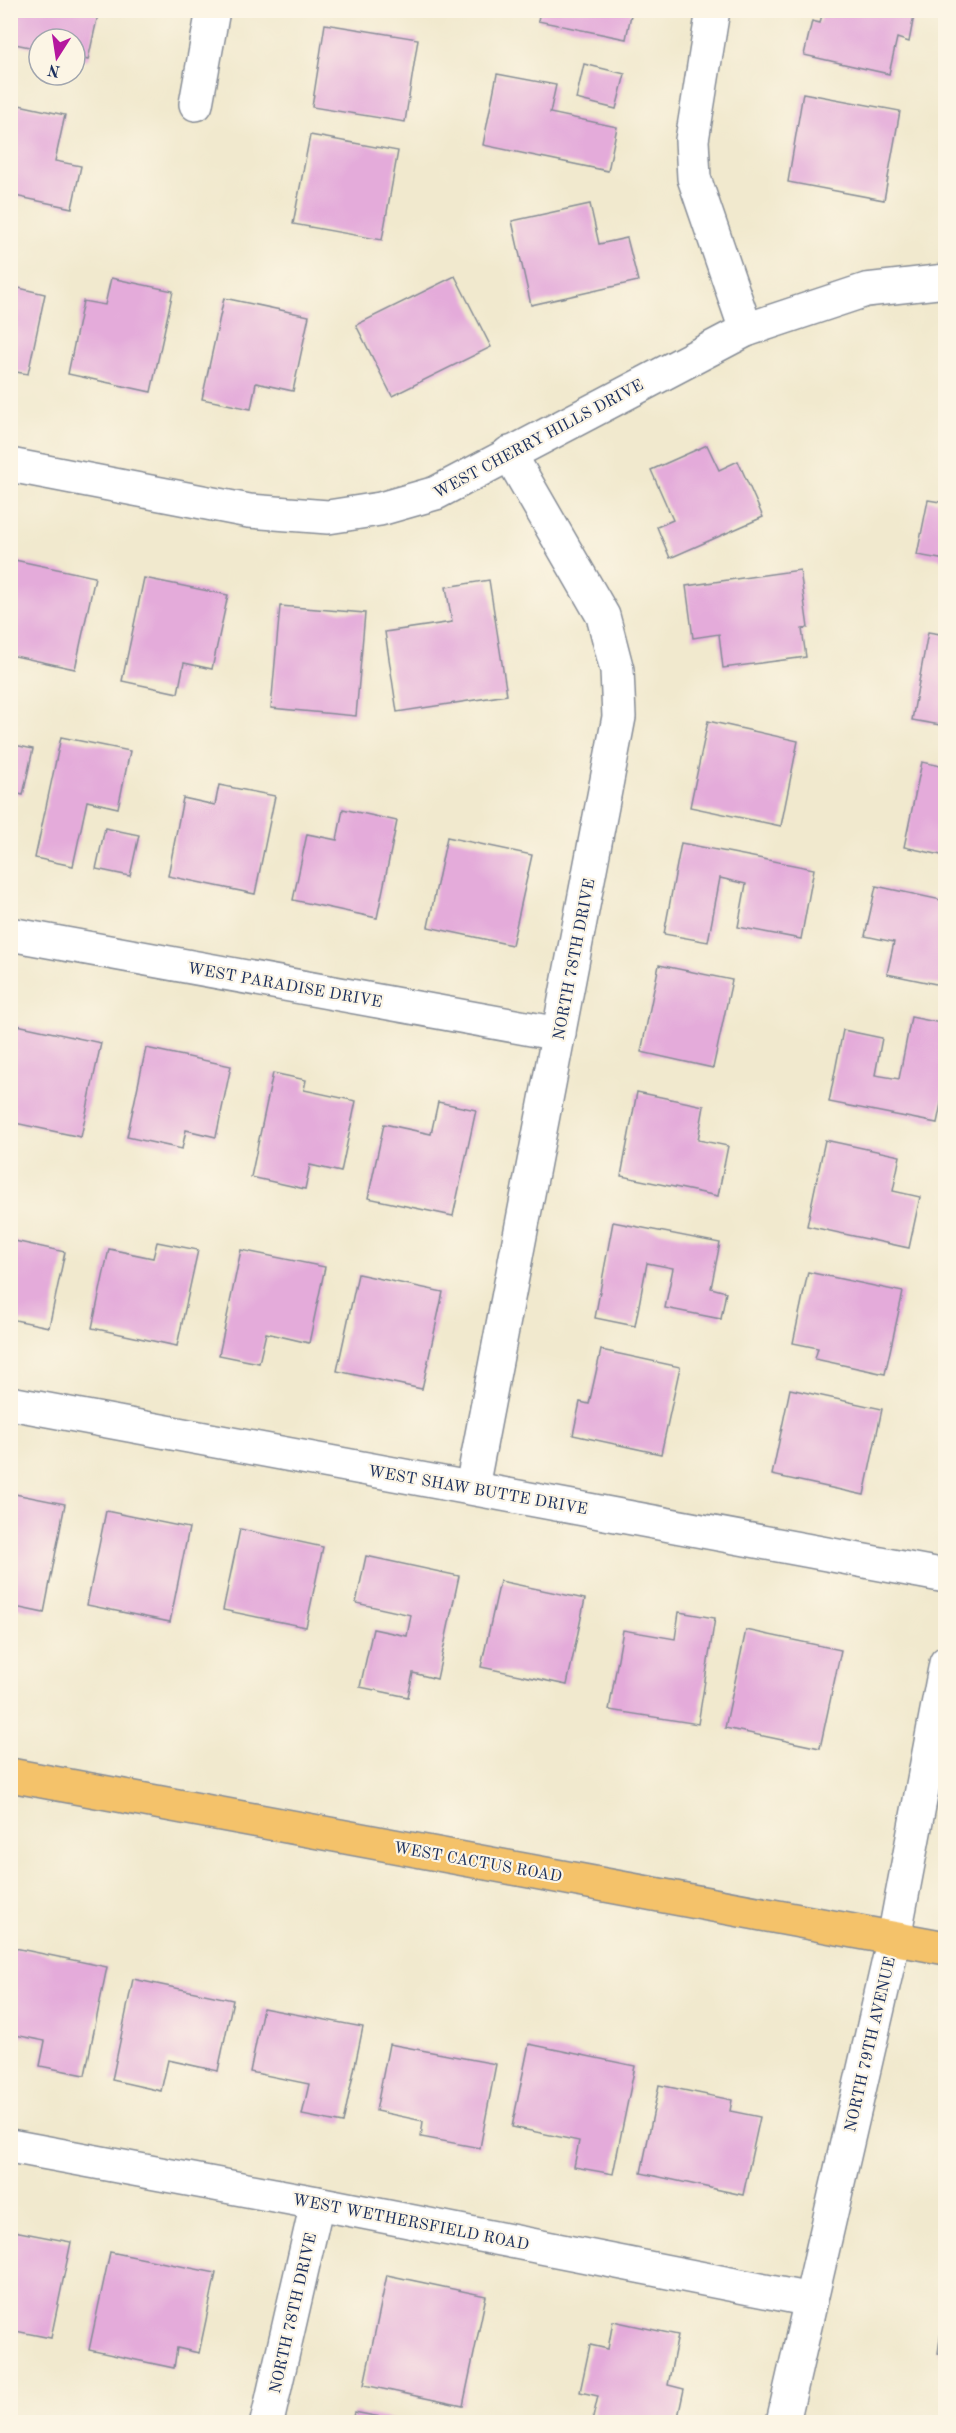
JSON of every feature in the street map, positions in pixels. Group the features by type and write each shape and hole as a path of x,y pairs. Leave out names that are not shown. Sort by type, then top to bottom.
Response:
{"main road":[{"name":"WEST CACTUS ROAD","path":"10,1775 945,1948"}],"street":[{"path":"196,104 213,10"},
{"path":"713,10 692,140 694,178 746,330"},
{"name":"WEST CHERRY HILLS DRIVE","path":"10,465 249,510 328,517 380,509 436,493 746,330 866,290 945,281"},
{"name":"NORTH 78TH DRIVE","path":"472,1487 619,717 617,670 603,615 509,453"},
{"name":"WEST PARADISE DRIVE","path":"10,934 559,1034"},
{"name":"WEST SHAW BUTTE DRIVE","path":"10,1403 945,1576"},
{"name":"NORTH 79TH AVENUE","path":"783,2422 894,1938 945,1663"},
{"name":"WEST WETHERSFIELD ROAD","path":"10,2146 317,2203 811,2300"},
{"name":"NORTH 78TH DRIVE","path":"267,2422 317,2203"}],"building":[{"path":"10,10 99,10 88,60 87,27 27,27 27,47 10,43"},
{"path":"540,10 632,10 626,39 538,21"},
{"path":"823,10 915,10 909,42 897,38 889,74 804,55 812,21 820,23"},
{"path":"325,24 418,39 405,122 312,107"},
{"path":"584,64 625,74 616,109 576,99"},
{"path":"497,74 556,85 550,113 617,127 608,171 483,145"},
{"path":"803,93 900,111 884,200 788,182"},
{"path":"10,103 65,115 55,161 81,166 72,208 10,195"},
{"path":"310,135 398,151 382,240 293,224"},
{"path":"590,204 599,244 627,238 638,281 531,305 512,221"},
{"path":"455,276 491,347 392,396 356,325"},
{"path":"111,278 173,291 151,392 68,374 83,301 105,305"},
{"path":"10,286 45,294 28,374 10,371"},
{"path":"224,298 309,316 293,391 256,383 251,409 202,399"},
{"path":"707,445 719,470 738,461 763,517 670,558 657,527 673,520 651,470"},
{"path":"928,500 946,503 946,560 917,555"},
{"path":"10,559 95,577 75,669 10,655"},
{"path":"800,570 808,628 802,629 806,657 723,668 719,634 693,638 686,586"},
{"path":"144,578 228,595 212,669 184,663 178,693 122,681"},
{"path":"489,580 507,695 397,712 385,632 452,622 446,587"},
{"path":"280,606 365,613 356,716 271,708"},
{"path":"928,632 946,635 946,726 912,720"},
{"path":"708,721 798,741 781,826 690,807"},
{"path":"61,737 130,751 118,808 87,801 73,866 35,858"},
{"path":"10,744 33,749 23,795 10,792"},
{"path":"922,762 946,767 946,856 904,847"},
{"path":"219,785 275,796 255,894 168,876 183,798 215,805"},
{"path":"343,809 397,821 377,918 293,900 307,834 337,840"},
{"path":"105,828 139,835 130,876 96,869"},
{"path":"447,837 532,855 512,945 428,927"},
{"path":"681,843 814,869 801,939 738,927 746,884 720,878 708,942 664,934"},
{"path":"876,886 946,901 946,986 887,974 894,942 865,936"},
{"path":"659,965 732,980 713,1068 641,1052"},
{"path":"911,1017 946,1024 946,1080 937,1123 829,1102 843,1030 882,1038 875,1075 899,1079"},
{"path":"17,1025 101,1043 81,1137 10,1122 10,1054"},
{"path":"146,1048 231,1066 216,1137 186,1130 182,1149 127,1137"},
{"path":"273,1073 306,1080 304,1090 356,1101 341,1172 310,1165 305,1189 251,1177"},
{"path":"637,1092 704,1106 698,1140 728,1146 718,1196 621,1176"},
{"path":"438,1102 476,1110 453,1216 368,1198 384,1124 431,1134"},
{"path":"825,1140 900,1156 893,1191 920,1197 909,1248 807,1226"},
{"path":"613,1222 720,1243 711,1288 726,1292 721,1319 665,1308 673,1268 647,1263 635,1326 595,1318"},
{"path":"10,1240 65,1252 49,1327 10,1319"},
{"path":"157,1242 198,1250 177,1346 92,1328 109,1249 153,1258"},
{"path":"241,1250 325,1267 309,1343 266,1333 259,1363 219,1355"},
{"path":"808,1272 903,1292 885,1374 815,1359 818,1348 793,1343"},
{"path":"358,1274 443,1292 422,1389 337,1371"},
{"path":"601,1350 680,1367 661,1454 573,1435 580,1402 589,1404"},
{"path":"790,1389 882,1409 864,1495 772,1475"},
{"path":"10,1493 65,1504 44,1613 10,1606"},
{"path":"106,1511 189,1528 170,1622 87,1605"},
{"path":"240,1529 323,1547 306,1627 223,1610"},
{"path":"366,1556 459,1576 437,1679 413,1673 408,1697 360,1687 373,1629 407,1636 411,1615 356,1603"},
{"path":"500,1581 585,1599 567,1685 481,1667"},
{"path":"679,1612 715,1618 698,1724 609,1710 623,1630 675,1639"},
{"path":"746,1630 841,1650 820,1748 725,1728"},
{"path":"10,1947 107,1967 85,2075 40,2066 45,2041 10,2034"},
{"path":"133,1979 233,2000 218,2071 168,2060 161,2091 112,2080"},
{"path":"263,2008 363,2027 343,2123 302,2115 309,2084 250,2072"},
{"path":"389,2044 496,2064 480,2148 421,2137 423,2121 376,2111"},
{"path":"529,2044 635,2066 613,2174 574,2167 579,2141 512,2127"},
{"path":"659,2085 732,2100 730,2111 760,2117 743,2195 641,2173"},
{"path":"14,2231 71,2242 51,2338 10,2330 10,2248"},
{"path":"110,2252 216,2273 199,2353 177,2348 174,2368 89,2350"},
{"path":"387,2275 486,2296 463,2406 364,2385"},
{"path":"944,2311 946,2311 946,2354 938,2353"},
{"path":"613,2321 678,2335 668,2385 684,2389 677,2422 592,2422 598,2396 580,2392 590,2345 608,2349"},
{"path":"354,2412 401,2421 352,2422"}]}
